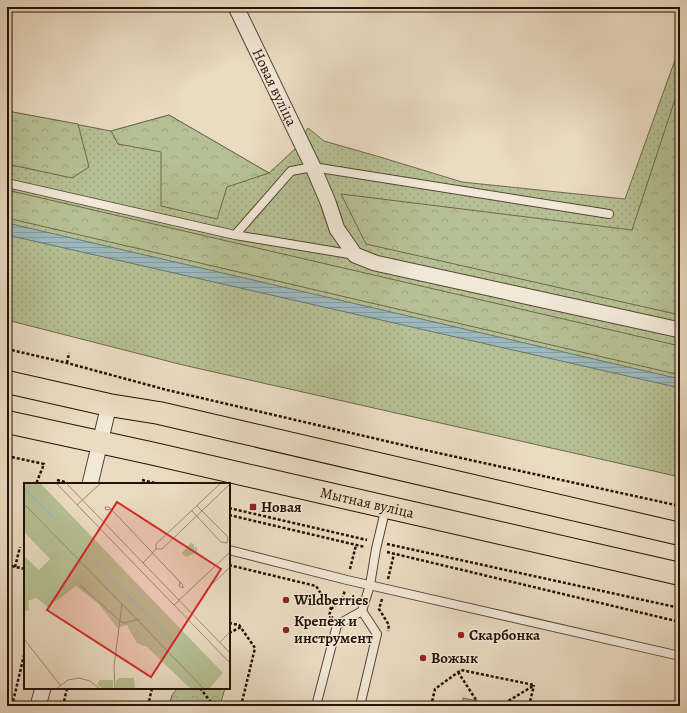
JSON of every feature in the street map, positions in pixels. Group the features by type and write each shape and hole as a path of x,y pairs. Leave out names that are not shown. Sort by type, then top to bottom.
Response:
{"highway":[{"path":"7,382 109,405 159,414 680,534"},
{"name":"Мытная вуліца","path":"7,422 680,574"}],"street":[{"name":"Новая вуліца","path":"236,7 313,167 328,202 337,229 355,256"},
{"path":"355,256 375,263 680,330"},
{"path":"90,483 109,405"},
{"path":"38,706 43,689"}],"lane":[{"path":"235,235 291,171 313,167 608,214"},
{"path":"7,183 235,235 355,256"},
{"path":"316,706 337,625 362,611 370,585 386,507"},
{"path":"230,550 370,585 680,656"},
{"path":"360,706 377,634 362,611"}],"path":[{"path":"7,350 182,394 420,449 680,506"},
{"path":"66,364 69,353"},
{"path":"7,456 44,464 36,483"},
{"path":"57,480 65,483"},
{"path":"142,480 155,483"},
{"path":"230,508 680,622"},
{"path":"230,515 680,608"},
{"path":"15,566 20,547"},
{"path":"7,565 24,569"},
{"path":"230,565 316,586 331,609 329,616"},
{"path":"230,623 239,625 255,648 240,706"},
{"path":"230,632 241,627"},
{"path":"12,706 24,655"},
{"path":"431,706 435,689 461,670 534,685"},
{"path":"458,672 480,706"},
{"path":"500,706 534,685"},
{"path":"529,706 534,685"},
{"path":"63,706 67,689"},
{"path":"148,706 152,689"},
{"path":"201,689 213,705 212,706"}],"green space":[{"path":"680,46 680,477 183,365 7,320 7,111 111,131 169,115 269,173 296,148 308,128 324,141 462,182 625,199"},
{"path":"680,84 680,315 366,244 341,194 632,230"},
{"path":"7,111 78,124 89,167 72,178 7,164"},
{"path":"169,115 269,173 227,187 217,219 161,206 161,152 118,144 111,131"},
{"path":"7,190 680,346 680,375 7,218"},
{"path":"177,689 225,689 221,702 222,706 169,706 172,695"},
{"path":"463,698 501,706 462,706"}],"water":[{"path":"7,223 680,379 680,388 7,235"}],"place":[{"name":"Новая","path":"253,507"},
{"name":"Wildberries","path":"286,600"},
{"name":"Крепёж и инструмент","path":"286,630"},
{"name":"Скарбонка","path":"461,635"},
{"name":"Вожык","path":"423,658"}]}
